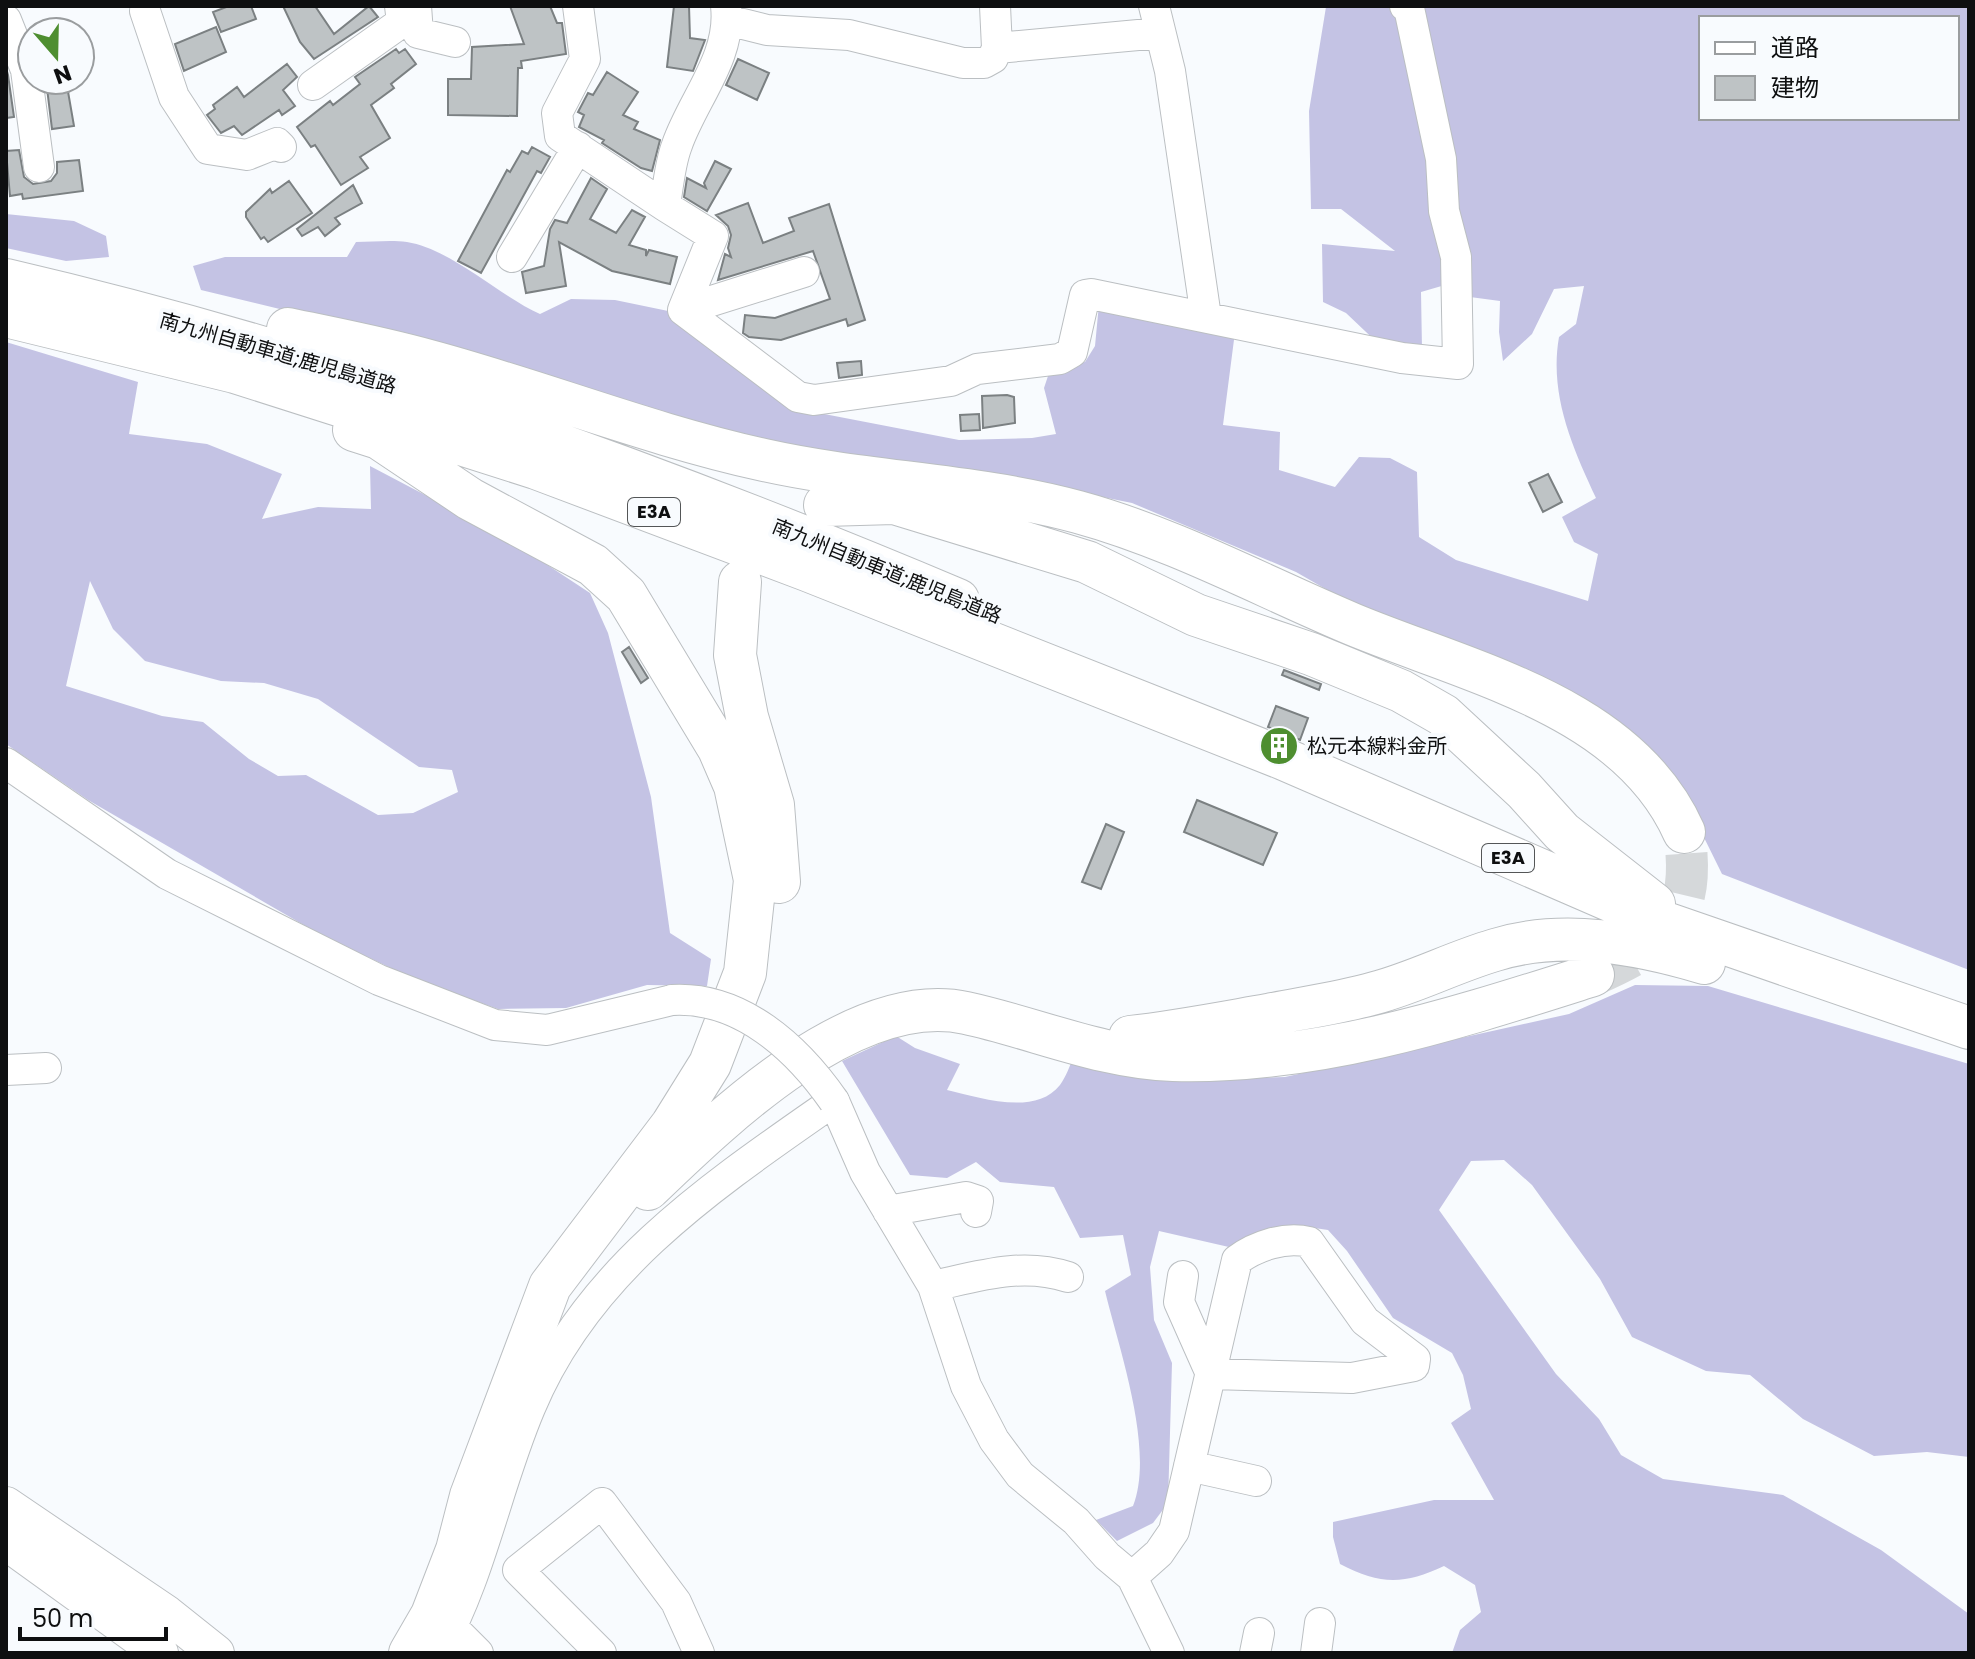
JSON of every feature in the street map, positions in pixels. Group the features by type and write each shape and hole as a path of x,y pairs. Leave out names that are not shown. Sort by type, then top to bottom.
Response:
{"highway":[{"path":"6,266 430,361 657,433 765,461 1079,512 1219,564 1354,625 1507,681 1616,746 1672,804 1684,832"},
{"name":"南九州自動車道;鹿児島道路","path":"6,280 245,341 407,391 813,539 1456,804 1736,949"},
{"name":"南九州自動車道;鹿児島道路","path":"6,316 235,372 536,468 807,570 1284,759 1545,875 1736,949 1969,1028"},
{"path":"48,326 379,438 470,499 593,565 626,595 719,749 735,786 755,880 745,973 710,1064 672,1125 550,1286 471,1496 457,1550 432,1615 410,1653"},
{"path":"825,505 894,503 1087,562 1196,615 1311,654 1401,691 1443,715 1524,790 1562,832 1661,909"},
{"path":"619,1194 695,1113 741,1040 752,1018 775,931 779,853 773,805 747,717 735,655 740,582"},
{"path":"998,1023 1111,1038 1182,1030 1372,994 1417,981 1494,950 1552,939 1662,950 1969,1043"},
{"path":"534,1324 587,1255 640,1197 706,1137 819,1050 845,1034 900,1015 965,1013 1106,1050 1172,1060 1302,1052 1363,1042 1593,975"}],"main road":[{"path":"6,1505 167,1614 216,1653"},
{"path":"6,1542 160,1653"}],"street":[{"path":"313,85 402,22 400,6"},
{"path":"416,6 418,33 455,42"},
{"path":"578,6 585,59 557,113 560,136 713,236 683,310"},
{"path":"665,206 676,145 712,75 726,13 767,30 849,35 963,63 984,63 993,58 997,48 995,6"},
{"path":"683,310 784,388 798,397 814,400 951,381 977,369 1066,357 1072,352 1085,295 1402,358 1458,364 1456,257 1444,211 1436,137 1409,8 1405,6"},
{"path":"149,8 174,97 208,149 247,155 277,143 281,147"},
{"path":"6,20 26,70 39,167"},
{"path":"997,48 1157,20 1170,71 1206,317"},
{"path":"512,257 578,147"},
{"path":"683,310 804,272"},
{"path":"6,763 167,874 379,980 495,1025 547,1030 672,1000 698,998 753,1021 780,1039 816,1074 834,1101 865,1172 933,1286 966,1386 994,1440 1020,1475 1076,1521 1107,1556 1132,1577 1169,1653"},
{"path":"6,1070 46,1068"},
{"path":"478,1653 445,1640 472,1573 530,1406 575,1325 607,1285 674,1217 706,1190 834,1101"},
{"path":"888,1211 966,1197 978,1201 976,1212"},
{"path":"1132,1577 1159,1553 1174,1531 1237,1260 1252,1249 1296,1239 1309,1242 1365,1321 1415,1359 1414,1366 1352,1378 1211,1374"},
{"path":"933,1286 1017,1269 1045,1269 1068,1277"},
{"path":"1183,1276 1179,1302 1211,1374"},
{"path":"1189,1466 1256,1481"},
{"path":"472,1573 518,1570 602,1503 676,1602 699,1653"},
{"path":"518,1570 601,1653"},
{"path":"1316,1653 1320,1623"}],"shaded area":[{"path":"1324,6 1969,6 1969,970 1722,874 1682,793 1296,572 1132,503 1063,489 797,453 321,319 201,290 193,266 225,257 347,257 356,242 407,242 424,246 457,263 540,314 571,299 615,300 673,312 793,408 959,440 1032,438 1056,434 1044,388 1051,367 1085,362 1095,346 1099,304 1235,332 1223,425 1280,432 1279,470 1335,487 1359,457 1390,458 1417,472 1419,537 1456,560 1588,601 1598,554 1574,542 1562,517 1596,498 1571,440 1557,379 1559,337 1576,324 1584,286 1554,289 1532,334 1503,361 1499,332 1500,301 1470,297 1445,285 1421,292 1422,349 1385,350 1346,313 1323,302 1322,244 1395,251 1341,209 1311,209 1309,111"},
{"path":"6,214 74,221 106,236 109,257 66,261 6,248"},
{"path":"6,342 138,382 129,434 207,444 282,474 262,519 318,507 371,509 370,466 505,537 590,593 608,633 651,797 670,933 711,959 707,986 647,985 566,1008 498,1009 412,978 321,935 88,800 6,744","holes":["90,581 113,629 145,661 221,681 264,683 318,699 419,767 452,770 458,792 413,813 378,815 306,775 278,776 249,759 203,722 162,716 66,686"]},
{"path":"1635,985 1708,986 1969,1064 1969,1457 1927,1452 1874,1456 1803,1419 1750,1375 1706,1371 1632,1337 1600,1279 1532,1185 1504,1160 1471,1161 1439,1210 1556,1374 1599,1419 1621,1455 1663,1479 1783,1495 1881,1550 1969,1614 1969,1653 1452,1653 1460,1630 1481,1612 1475,1585 1444,1566 1416,1577 1392,1580 1354,1571 1340,1564 1333,1537 1333,1522 1434,1500 1494,1500 1451,1423 1471,1409 1463,1375 1452,1353 1393,1318 1347,1251 1328,1230 1301,1226 1242,1250 1159,1231 1150,1267 1154,1320 1172,1363 1168,1503 1153,1523 1117,1541 1096,1520 1133,1506 1139,1483 1138,1429 1105,1291 1131,1275 1123,1235 1080,1238 1054,1187 1000,1182 976,1162 947,1178 910,1175 842,1061 896,1036 915,1048 960,1064 947,1090 1006,1102 1036,1100 1049,1095 1062,1082 1074,1056 1218,1079 1285,1077 1569,1014"}],"building":[{"path":"229,6 251,6 256,19 221,32 213,12"},
{"path":"283,6 315,6 334,34 369,6 378,17 314,59 300,42"},
{"path":"510,6 550,6 557,23 562,23 566,54 521,61 522,68 518,68 517,116 448,115 448,79 471,79 472,47 524,44"},
{"path":"674,6 689,6 690,38 705,40 693,71 667,67"},
{"path":"216,27 226,52 184,71 175,44"},
{"path":"396,49 399,53 405,49 416,64 391,84 394,88 371,105 390,138 360,157 368,168 341,185 315,145 311,147 297,127 330,101 333,105 360,84 355,77"},
{"path":"738,59 769,73 757,100 726,85"},
{"path":"287,64 297,77 283,90 295,106 282,115 279,110 242,135 234,126 221,133 207,115 215,109 213,105 237,87 244,97"},
{"path":"6,68 14,117 6,118"},
{"path":"607,72 638,92 623,115 638,122 634,129 660,140 652,171 641,168 602,143 604,140 579,127 584,115 578,112 588,93 593,95"},
{"path":"48,96 69,96 74,126 52,129"},
{"path":"532,147 550,157 541,173 537,171 481,273 458,261 507,170 510,172 522,151 528,154"},
{"path":"19,150 24,177 33,184 51,181 57,173 57,162 79,160 83,191 23,199 22,194 10,196 6,151"},
{"path":"715,161 731,169 707,211 684,197 687,178 706,188 704,183"},
{"path":"591,178 607,189 590,219 616,233 632,210 645,217 629,245 646,250 646,256 649,250 677,257 670,284 612,271 559,242 566,286 526,293 522,272 544,266 550,229 555,220 567,223"},
{"path":"289,181 312,213 268,242 264,237 261,239 246,217 246,212 270,189 272,193"},
{"path":"353,185 362,203 335,218 340,224 325,236 318,227 302,236 297,229"},
{"path":"748,203 763,243 794,231 789,218 829,204 865,320 848,326 846,319 781,340 749,337 743,333 745,315 775,318 830,299 813,251 718,280 725,254 731,257 728,248 731,235 728,226 716,215"},
{"path":"861,361 862,375 839,378 837,363"},
{"path":"982,396 1014,397 1015,423 983,428"},
{"path":"979,414 980,430 961,431 960,415"},
{"path":"1548,474 1562,502 1543,512 1529,483"},
{"path":"629,647 648,678 641,683 622,652"},
{"path":"1284,670 1321,684 1319,690 1282,675"},
{"path":"1276,706 1308,718 1300,740 1268,727"},
{"path":"1197,800 1277,833 1263,865 1184,832"},
{"path":"1106,824 1124,832 1101,889 1082,882"}],"tunnel":[{"path":"1593,975 1641,951 1672,923 1681,906 1686,886 1684,832"}],"place":[{"name":"松元本線料金所","path":"1279,746"}]}
